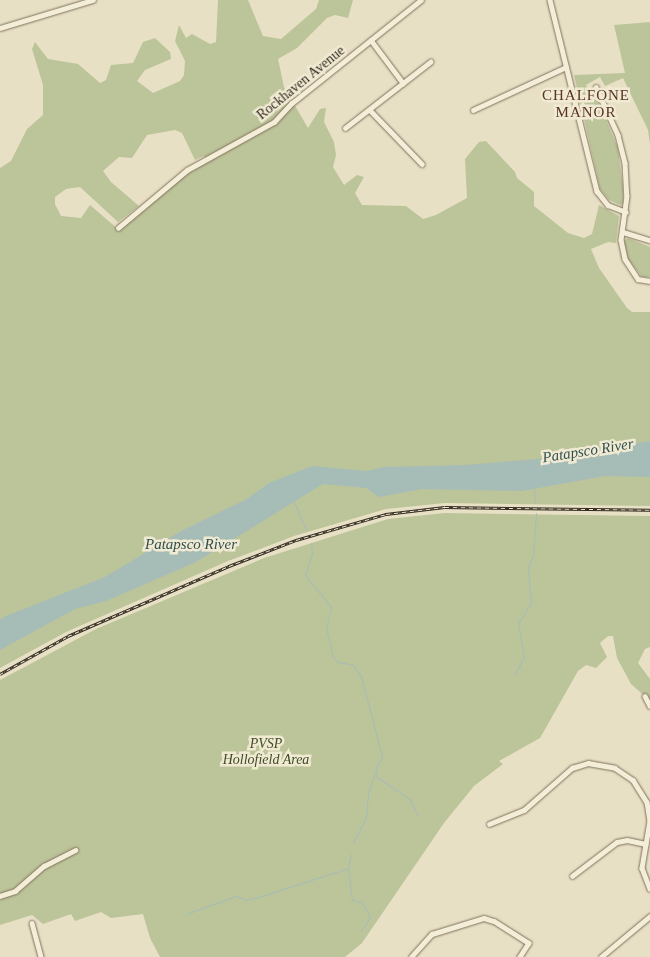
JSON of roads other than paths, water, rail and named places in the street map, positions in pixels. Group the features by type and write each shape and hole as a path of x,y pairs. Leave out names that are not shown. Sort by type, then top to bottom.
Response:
{"street":[{"path":"0,28 93,0"},
{"name":"Rockhaven Avenue","path":"118,228 187,170 274,122 292,103 421,0"},
{"path":"550,0 597,191 608,205 626,212"},
{"path":"371,40 403,83"},
{"path":"345,128 430,62"},
{"path":"473,110 566,67"},
{"path":"596,86 622,148 628,178 622,246 627,264 638,279 650,281"},
{"path":"370,110 422,164"},
{"path":"623,232 650,240"},
{"path":"644,696 650,706"},
{"path":"489,824 524,810 572,768 588,763 604,765 625,773 644,795 650,821 642,868 650,889"},
{"path":"572,876 617,842 627,840 646,844"},
{"path":"0,896 15,891 44,866 75,850"},
{"path":"601,957 650,916"},
{"path":"411,957 432,934 484,918 494,920 529,943 520,957"},
{"path":"32,923 42,957"}],"water":[{"name":"Patapsco River","path":"650,441 650,477 605,476 522,491 422,489 379,497 366,488 323,484 196,562 106,601 75,609 0,650 0,620 6,616 105,577 183,530 247,499 269,483 312,466 367,471 384,467 466,465 538,459"}],"waterway":[{"path":"534,490 535,502"},
{"path":"293,500 306,529"},
{"path":"514,675 524,657 518,624 531,602 528,567 533,556 536,513"},
{"path":"311,543 312,553 305,575 331,607 326,628 333,657 338,662 353,665 361,676 382,757 376,768 377,777 410,799 417,815"},
{"path":"353,843 366,817 368,793 375,773"},
{"path":"351,854 348,868 352,900 362,902 370,917 361,931"},
{"path":"186,914 236,896 246,900 259,897 348,868"}],"railway":[{"path":"0,674 68,636 229,566 296,540 386,514 445,507 650,510"}],"district":[{"name":"CHALFONE MANOR","path":"586,104"}],"park label":[{"name":"PVSP Hollofield Area","path":"266,752"}]}
